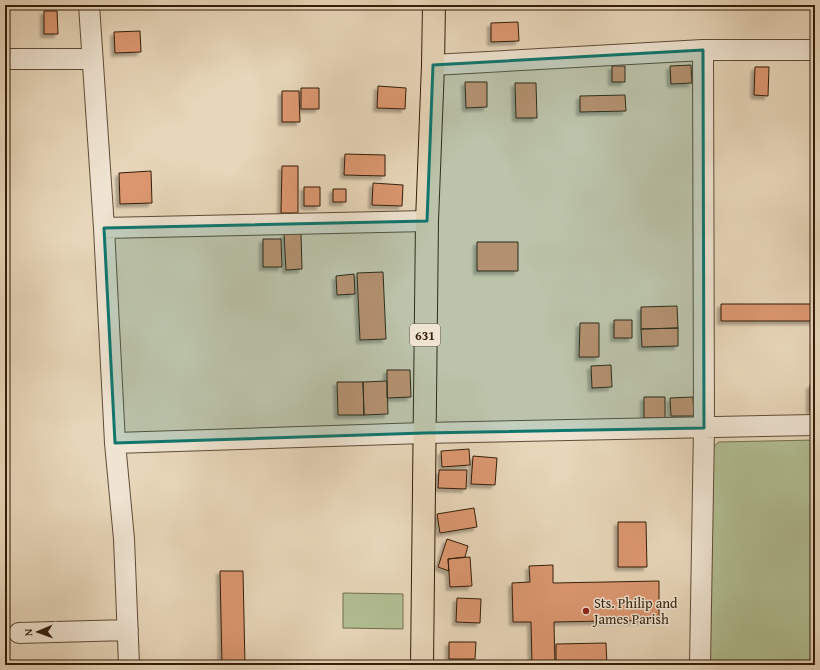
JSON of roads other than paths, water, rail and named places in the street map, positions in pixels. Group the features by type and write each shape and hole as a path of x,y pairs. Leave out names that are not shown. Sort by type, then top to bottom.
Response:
{"main road":[{"name":"631","path":"422,665 427,221 434,5"}],"street":[{"path":"89,5 104,228 115,443 124,539 129,665"},
{"path":"433,65 703,50 815,50"},
{"path":"700,665 704,428 703,50"},
{"path":"5,59 92,59"},
{"path":"104,228 427,221"},
{"path":"115,443 424,432 815,425"},
{"path":"19,633 128,630"}],"place":[{"name":"Sts. Philip and James Parish","path":"586,611"}]}
